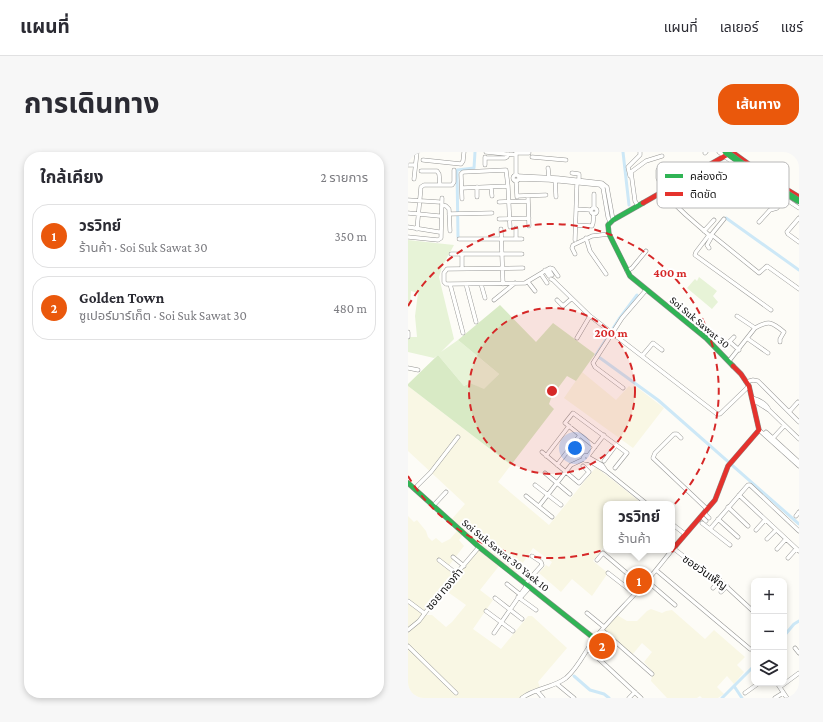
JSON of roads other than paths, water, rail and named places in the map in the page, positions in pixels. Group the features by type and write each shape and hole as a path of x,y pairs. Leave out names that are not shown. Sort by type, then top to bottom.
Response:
{"main road":[{"path":"712,162 727,153 740,162"},
{"path":"789,194 799,199"},
{"path":"612,221 657,195"},
{"name":"Soi Suk Sawat 30","path":"612,221 608,227 610,234 630,276 706,338 729,361 747,384 753,400 759,430"},
{"path":"675,546 703,515 716,497 728,466 759,430"},
{"name":"Soi Suk Sawat 30 Yaek 10","path":"408,483 479,547 595,639"}],"street":[{"path":"414,179 416,152"},
{"path":"423,160 461,164 463,161 464,152"},
{"path":"485,165 486,152 528,154"},
{"path":"548,152 548,158"},
{"path":"637,207 633,202 628,167 640,153 646,161"},
{"path":"727,153 736,162"},
{"path":"485,158 505,158 508,154"},
{"path":"516,154 518,178 517,202"},
{"path":"637,207 631,172 646,161 662,156"},
{"path":"532,157 566,160"},
{"path":"408,164 415,165"},
{"path":"548,168 549,177"},
{"path":"417,229 422,186 451,186 454,184 454,170"},
{"path":"462,199 461,174 464,172 506,170 510,227"},
{"path":"422,171 437,171 439,174 440,185"},
{"path":"572,173 579,174 577,181 574,240"},
{"path":"518,178 549,177 555,179"},
{"path":"518,178 600,182 605,185 612,221"},
{"path":"555,179 556,197"},
{"path":"462,188 508,186"},
{"path":"477,187 477,197"},
{"path":"491,187 492,196"},
{"path":"575,225 592,226 594,223 594,194"},
{"path":"517,196 546,196"},
{"path":"528,196 529,226"},
{"path":"408,237 440,239 442,236 442,198"},
{"path":"408,200 441,204 447,207 450,231"},
{"path":"499,202 528,201"},
{"path":"789,201 799,208"},
{"path":"679,208 704,231 735,253 759,273 767,266 799,288"},
{"path":"759,222 770,210 777,208"},
{"path":"576,209 609,211"},
{"path":"408,213 439,216"},
{"path":"449,214 492,213"},
{"path":"499,219 529,218"},
{"path":"799,218 787,232 799,242"},
{"path":"724,219 695,255 771,310"},
{"path":"704,231 714,220"},
{"path":"408,227 439,232"},
{"path":"516,228 516,239"},
{"path":"501,229 503,284"},
{"path":"575,254 572,246 586,238 595,235 610,234"},
{"path":"709,248 707,245 711,239 711,235"},
{"path":"586,238 590,251 606,274"},
{"path":"459,239 522,239"},
{"path":"627,271 632,268 646,251"},
{"path":"451,254 522,254"},
{"path":"462,254 462,269"},
{"path":"523,268 445,270 444,282 446,284 503,284 528,282 547,270 553,269 558,276"},
{"path":"547,270 552,278 571,299 590,316 717,414 720,414 747,384 753,380 758,381 799,422"},
{"path":"541,274 547,283"},
{"path":"528,282 535,291"},
{"path":"494,300 515,283"},
{"path":"450,284 464,333"},
{"path":"466,284 476,322"},
{"path":"481,284 484,298"},
{"path":"623,388 593,366 593,363 611,332 646,290"},
{"path":"557,300 563,306 571,299"},
{"path":"577,338 590,316"},
{"path":"737,316 755,328"},
{"path":"729,361 748,339 755,328 766,322 772,323 784,332 780,342"},
{"path":"408,332 408,337"},
{"path":"724,347 734,338"},
{"path":"748,339 768,353"},
{"path":"730,342 738,350"},
{"path":"642,356 653,343 662,350"},
{"path":"408,368 418,370"},
{"path":"753,400 762,402 767,406 784,426 799,439"},
{"path":"789,412 798,402"},
{"path":"595,447 565,423 573,413 627,453 615,468"},
{"path":"546,456 568,426"},
{"path":"773,438 784,426"},
{"path":"759,430 799,466"},
{"path":"766,432 799,462"},
{"path":"681,438 677,434 674,434 655,453 653,458 730,545"},
{"path":"557,465 580,435"},
{"path":"539,506 565,472 573,464 587,458 604,436"},
{"path":"414,489 430,472 458,437"},
{"path":"604,461 616,445"},
{"path":"542,452 580,483 589,472 583,466"},
{"path":"587,458 602,465 606,471 643,501"},
{"path":"545,473 570,494"},
{"path":"535,485 561,505"},
{"path":"710,523 718,519 746,486 750,485 799,531"},
{"path":"433,506 446,492"},
{"path":"739,495 798,550 788,558"},
{"path":"526,496 552,517"},
{"path":"728,507 748,526"},
{"path":"703,515 710,523"},
{"path":"718,519 738,537"},
{"path":"756,530 765,520"},
{"path":"675,526 685,534"},
{"path":"767,539 776,530"},
{"path":"777,549 786,539"},
{"name":"ซอย ทองภํา","path":"408,630 419,620 479,547"},
{"name":"ซอยวันเพ็ญ","path":"675,551 705,573 713,575 720,580 737,598 751,609"},
{"path":"597,560 603,553"},
{"path":"605,553 642,586"},
{"path":"522,698 526,695 557,684 567,678 603,629 647,581 669,553"},
{"path":"494,633 542,565 541,562 532,556"},
{"path":"453,557 464,566"},
{"path":"439,560 457,574"},
{"path":"656,570 750,649"},
{"path":"608,573 635,594"},
{"path":"713,588 720,580"},
{"path":"647,581 675,605"},
{"path":"507,584 519,597 536,610"},
{"path":"721,592 727,586"},
{"path":"495,598 522,619"},
{"path":"408,601 424,613"},
{"path":"486,611 513,631"},
{"path":"587,613 652,674"},
{"path":"408,646 456,693"},
{"path":"795,648 799,654"},
{"path":"588,649 641,698"},
{"path":"787,698 780,687 799,673"},
{"path":"557,684 574,698"},
{"path":"745,693 755,686"},
{"path":"537,691 543,698"},
{"path":"630,698 635,692"},
{"path":"775,698 783,692"}],"waterway":[{"path":"458,237 457,170 474,168 475,152"},
{"path":"623,152 629,205"},
{"path":"726,218 799,270"},
{"path":"637,295 619,319 596,355 658,400 799,524"},
{"path":"787,632 794,624 799,621"},
{"path":"722,698 751,669"},
{"path":"574,676 590,690 604,694 609,698"},
{"path":"734,686 742,698"}],"place":[{"name":"วรวิทย์","path":"639,581"},
{"name":"Golden Town","path":"602,646"}]}
